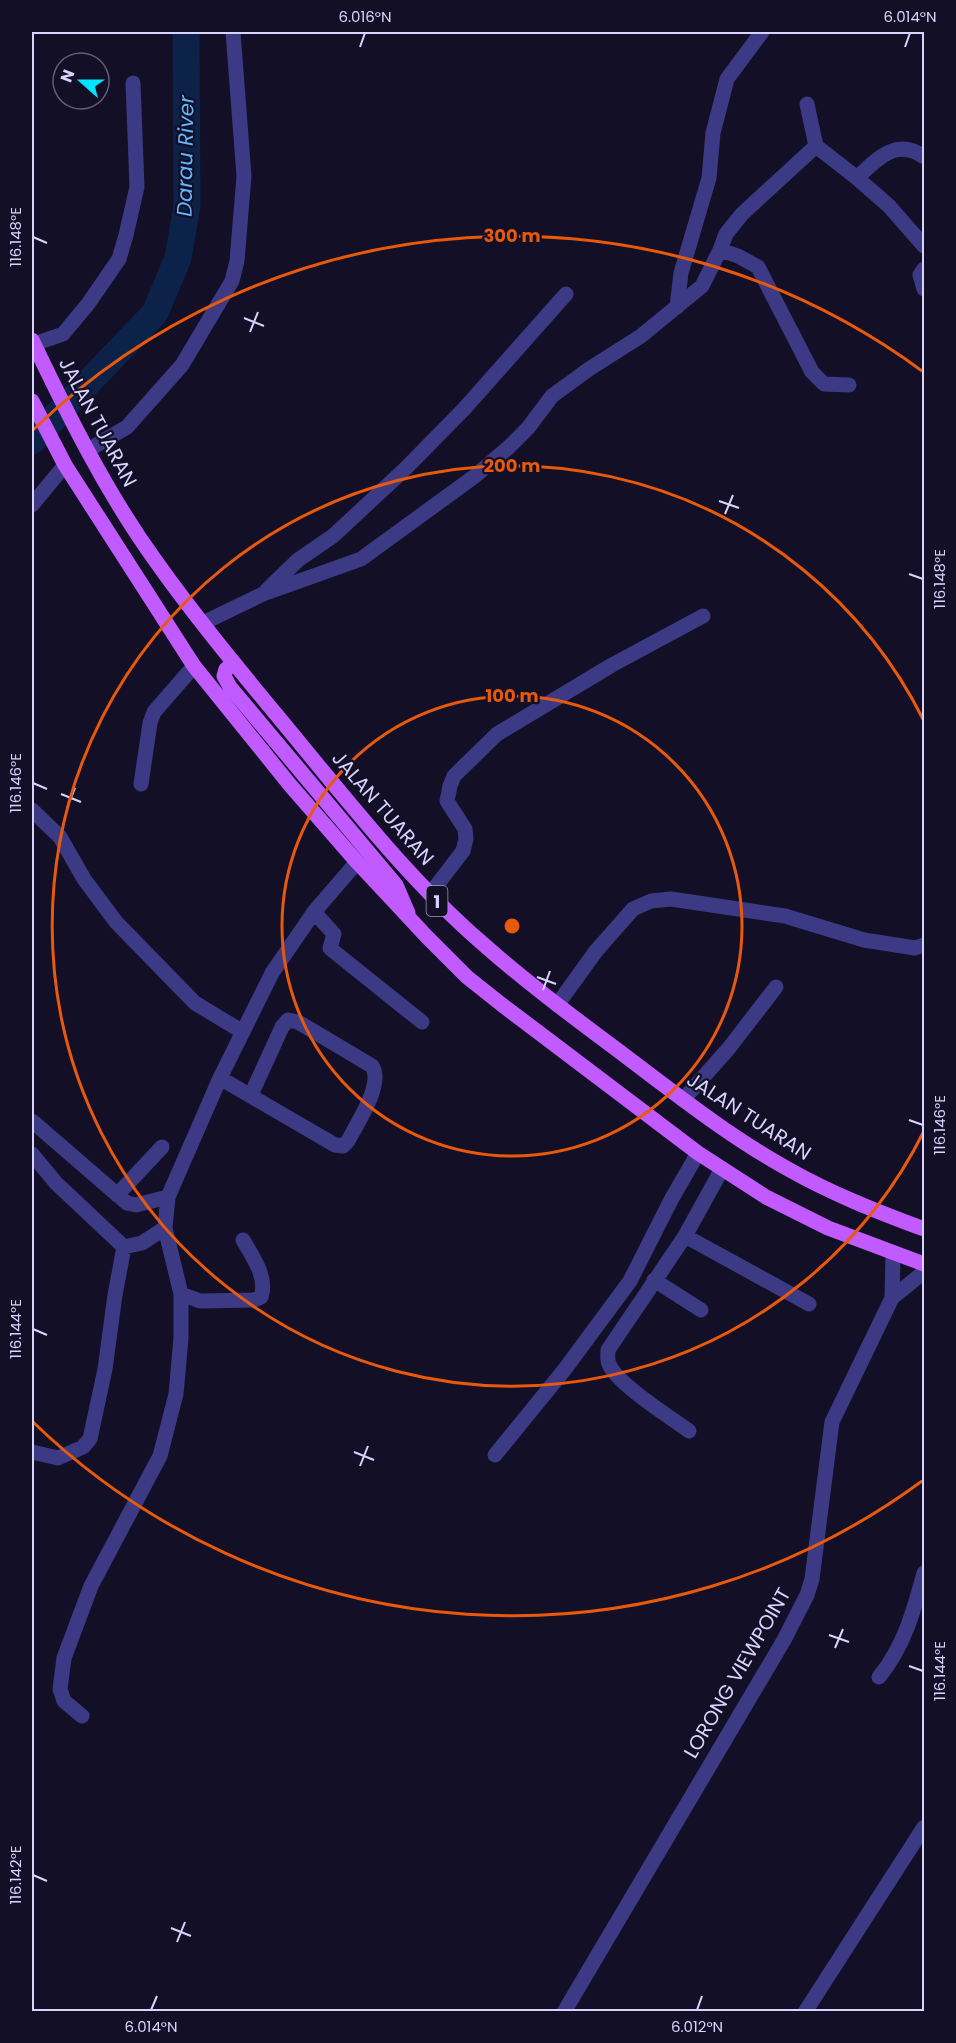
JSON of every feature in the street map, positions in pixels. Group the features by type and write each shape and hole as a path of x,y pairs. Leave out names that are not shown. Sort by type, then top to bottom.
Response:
{"main road":[{"name":"JALAN TUARAN","path":"35,347 116,501 148,551 235,664 387,848 430,894 481,943 557,1005 683,1100 789,1169 826,1189 924,1229"},
{"name":"1","path":"32,401 65,465 194,666 290,785 357,862 467,977 501,1005 722,1169 797,1214 924,1264"},
{"path":"235,664 226,669 224,676 230,687 396,885 410,919"}],"street":[{"path":"88,450 127,427 182,364 232,281 237,261 244,176 233,32"},
{"path":"677,307 681,273 709,178 713,133 728,79 762,32"},
{"path":"35,347 63,334 88,304 119,259 136,187 133,83"},
{"path":"807,104 816,146 889,206 924,246"},
{"path":"203,623 263,594 361,559 475,476 528,428 552,396 641,336 702,286 726,234 742,214 816,146"},
{"path":"857,178 880,157 893,151 902,148 923,153"},
{"path":"720,250 738,256 758,267 812,372 824,384 849,385"},
{"path":"924,269 920,275 924,289"},
{"path":"263,594 298,560 333,536 404,470 464,410 566,294"},
{"path":"32,505 65,465"},
{"path":"430,894 464,851 465,829 447,801 454,776 497,734 612,665 703,616"},
{"path":"141,784 150,723 154,712 194,666"},
{"path":"32,810 60,837 84,879 116,922 195,1003 243,1032"},
{"path":"82,1716 64,1701 60,1689 64,1658 91,1586 160,1456 176,1394 181,1338 181,1294 165,1228 168,1197 220,1078 272,973 314,912 357,862"},
{"path":"557,1005 596,951 633,909 651,901 671,899 785,916 864,940 915,948 924,945"},
{"path":"314,912 334,934 330,948 422,1022"},
{"path":"683,1100 729,1048 776,987"},
{"path":"220,1078 335,1145 343,1146 348,1141 375,1087 376,1072 372,1066 298,1022 288,1020 282,1027 250,1095"},
{"path":"32,1121 127,1203 136,1205 168,1197"},
{"path":"117,1194 162,1147"},
{"path":"495,1455 565,1369 630,1281 698,1153"},
{"path":"32,1154 56,1183 124,1247"},
{"path":"689,1431 614,1373 608,1362 608,1350 685,1236 722,1169"},
{"path":"124,1247 142,1243 165,1228"},
{"path":"685,1236 809,1304"},
{"path":"181,1294 200,1301 254,1300 261,1297 263,1287 261,1275 243,1240"},
{"path":"32,1452 58,1458 83,1447 90,1439 105,1369 124,1247"},
{"path":"892,1298 893,1253"},
{"path":"892,1298 924,1272"},
{"path":"654,1281 701,1310"},
{"name":"LORONG VIEWPOINT","path":"564,2012 784,1640 807,1595 815,1564 832,1422 892,1298"},
{"path":"879,1677 892,1662 912,1616 924,1573"},
{"path":"805,2012 924,1827"}],"waterway":[{"name":"Darau River","path":"32,441 155,313 178,258 187,206 186,32"}]}
